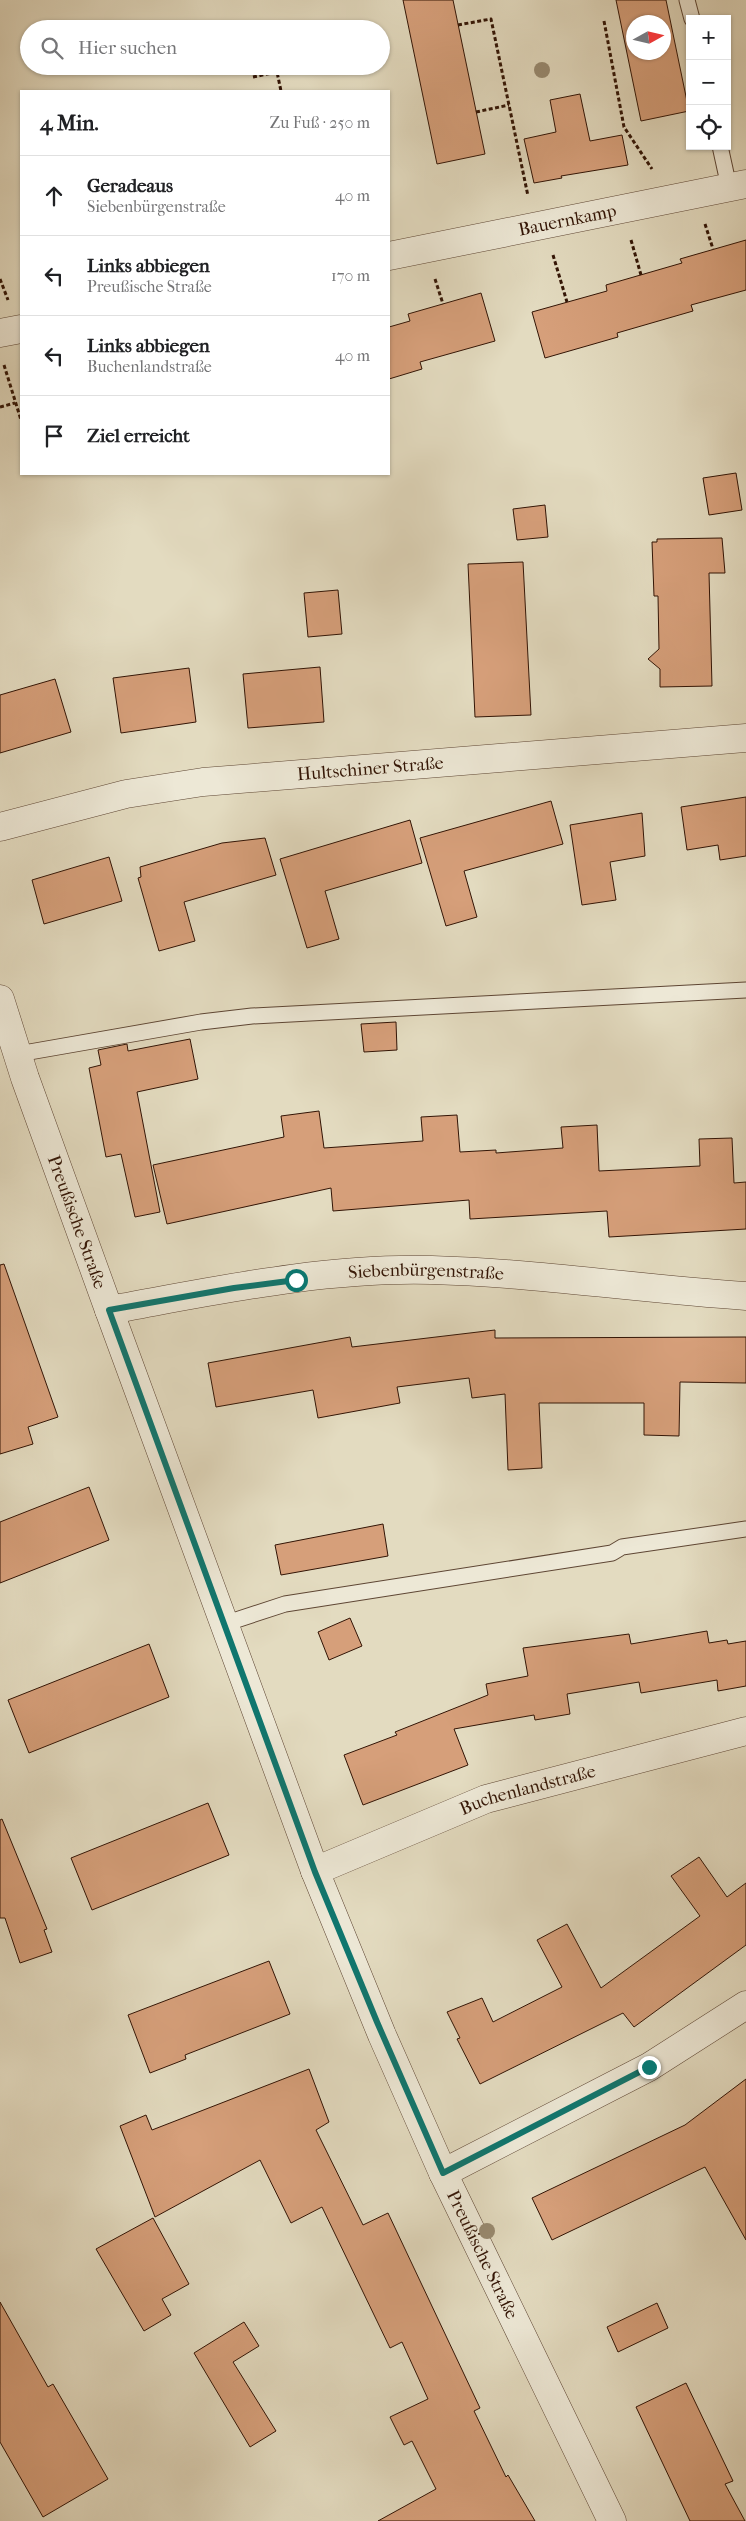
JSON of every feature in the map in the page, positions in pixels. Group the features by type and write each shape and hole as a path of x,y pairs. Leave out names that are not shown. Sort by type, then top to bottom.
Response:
{"street":[{"name":"Bauernkamp","path":"390,256 738,186"},
{"path":"0,333 16,319"},
{"name":"Hultschiner Straße","path":"0,827 126,794 203,782 746,738"},
{"name":"Preußische Straße","path":"0,1000 109,1310 315,1872 379,2029 443,2173 612,2521"},
{"name":"Siebenbürgenstraße","path":"109,1310 234,1288 296,1280 364,1272 431,1270 746,1296"},
{"name":"Buchenlandstraße","path":"315,1872 486,1799 746,1731"},
{"path":"443,2173 649,2067 746,2006"}],"lane":[{"path":"688,0 691,15"},
{"path":"722,150 738,186"},
{"path":"18,1054 201,1022 252,1016 746,990"},
{"path":"224,1624 285,1604 612,1553 622,1547 746,1528"}],"path":[{"path":"458,25 490,19 529,204"},
{"path":"604,21 624,127 653,171"},
{"path":"253,77 263,75"},
{"path":"278,75 282,90"},
{"path":"476,112 509,105"},
{"path":"705,223 713,249"},
{"path":"630,239 641,275"},
{"path":"552,253 567,302"},
{"path":"434,278 443,304"},
{"path":"0,279 16,319"},
{"path":"3,363 20,417"},
{"path":"0,407 15,403"}],"building":[{"path":"403,0 453,0 485,154 437,164"},
{"path":"616,0 666,0 669,15 626,15 626,48"},
{"path":"671,24 686,97 686,112 641,121 628,60 671,60"},
{"path":"580,94 590,141 622,135 628,165 561,176 562,178 534,183 524,139 556,132 550,100"},
{"path":"746,240 746,290 691,305 693,311 617,333 618,337 545,358 532,312 607,291 606,285 682,263 680,259"},
{"path":"481,293 495,341 420,362 422,369 390,379 390,327 410,321 408,314"},
{"path":"736,473 742,510 709,515 703,478"},
{"path":"545,505 548,537 517,540 513,509"},
{"path":"722,538 725,573 709,573 712,686 660,687 660,669 648,659 659,649 658,596 654,596 652,542 657,542 657,539"},
{"path":"523,562 531,715 475,717 468,564"},
{"path":"338,590 342,634 308,637 304,593"},
{"path":"320,667 324,722 248,728 243,674"},
{"path":"189,668 196,722 121,733 113,678"},
{"path":"55,679 71,732 0,753 0,695"},
{"path":"746,797 746,856 720,860 718,845 687,850 681,807"},
{"path":"551,801 563,844 464,871 477,917 446,926 420,838"},
{"path":"642,813 645,856 610,862 616,900 582,905 570,825"},
{"path":"410,820 422,863 325,891 339,939 307,948 280,859"},
{"path":"265,838 276,875 184,902 195,941 159,951 138,878 141,877 140,867 222,843"},
{"path":"109,857 122,901 44,924 32,880"},
{"path":"396,1022 397,1050 364,1052 361,1024"},
{"path":"190,1039 198,1079 137,1092 160,1212 135,1217 121,1154 106,1157 89,1068 101,1065 98,1050 127,1044 128,1051"},
{"path":"319,1111 324,1148 423,1141 421,1117 457,1115 460,1152 496,1150 496,1153 563,1148 561,1127 597,1125 599,1171 700,1166 699,1139 732,1138 734,1183 746,1182 746,1229 609,1237 607,1211 470,1219 469,1200 333,1211 331,1188 167,1224 153,1165 284,1137 281,1116"},
{"path":"4,1264 58,1417 28,1427 33,1444 0,1454 0,1265"},
{"path":"495,1330 495,1338 746,1337 746,1383 680,1382 679,1436 644,1435 644,1403 539,1403 542,1468 508,1470 505,1394 472,1398 469,1378 397,1387 400,1403 318,1418 313,1390 216,1407 208,1363 350,1337 352,1347"},
{"path":"89,1487 109,1540 0,1583 0,1522"},
{"path":"383,1524 388,1556 281,1575 275,1545"},
{"path":"350,1618 362,1646 329,1660 318,1632"},
{"path":"707,1631 709,1643 727,1640 728,1644 746,1641 746,1686 718,1691 717,1680 641,1693 639,1682 567,1694 570,1714 535,1720 534,1715 454,1729 468,1765 363,1805 344,1755 397,1735 395,1732 488,1695 486,1684 528,1676 523,1648 629,1634 631,1644"},
{"path":"149,1644 169,1697 29,1753 8,1700"},
{"path":"208,1803 229,1855 92,1910 71,1858"},
{"path":"2,1819 47,1929 44,1930 52,1952 20,1963 5,1918 0,1918 0,1820"},
{"path":"699,1857 727,1897 746,1883 746,1945 634,2027 623,2013 480,2084 457,2039 460,2038 447,2012 482,1998 493,2022 562,1987 537,1940 567,1924 601,1988 700,1916 671,1876"},
{"path":"269,1961 290,2014 185,2055 186,2059 150,2073 128,2015"},
{"path":"309,2069 329,2122 316,2130 363,2225 388,2213 480,2408 474,2411 506,2477 508,2475 535,2521 378,2521 436,2489 412,2441 404,2445 390,2417 428,2399 402,2342 390,2348 322,2207 291,2223 260,2160 155,2217 120,2126 146,2115 152,2130"},
{"path":"746,2079 746,2240 705,2167 552,2240 532,2198 685,2125"},
{"path":"153,2218 189,2284 162,2299 171,2315 144,2331 96,2249"},
{"path":"0,2302 48,2387 53,2384 108,2479 43,2517 0,2442"},
{"path":"657,2303 668,2328 618,2352 607,2327"},
{"path":"244,2322 259,2346 233,2362 276,2431 250,2447 194,2353"},
{"path":"686,2383 733,2481 725,2484 745,2521 690,2521 636,2407"}],"route":[{"path":"296,1280 234,1288 109,1310 315,1872 377,2022 443,2173 649,2067"}]}
